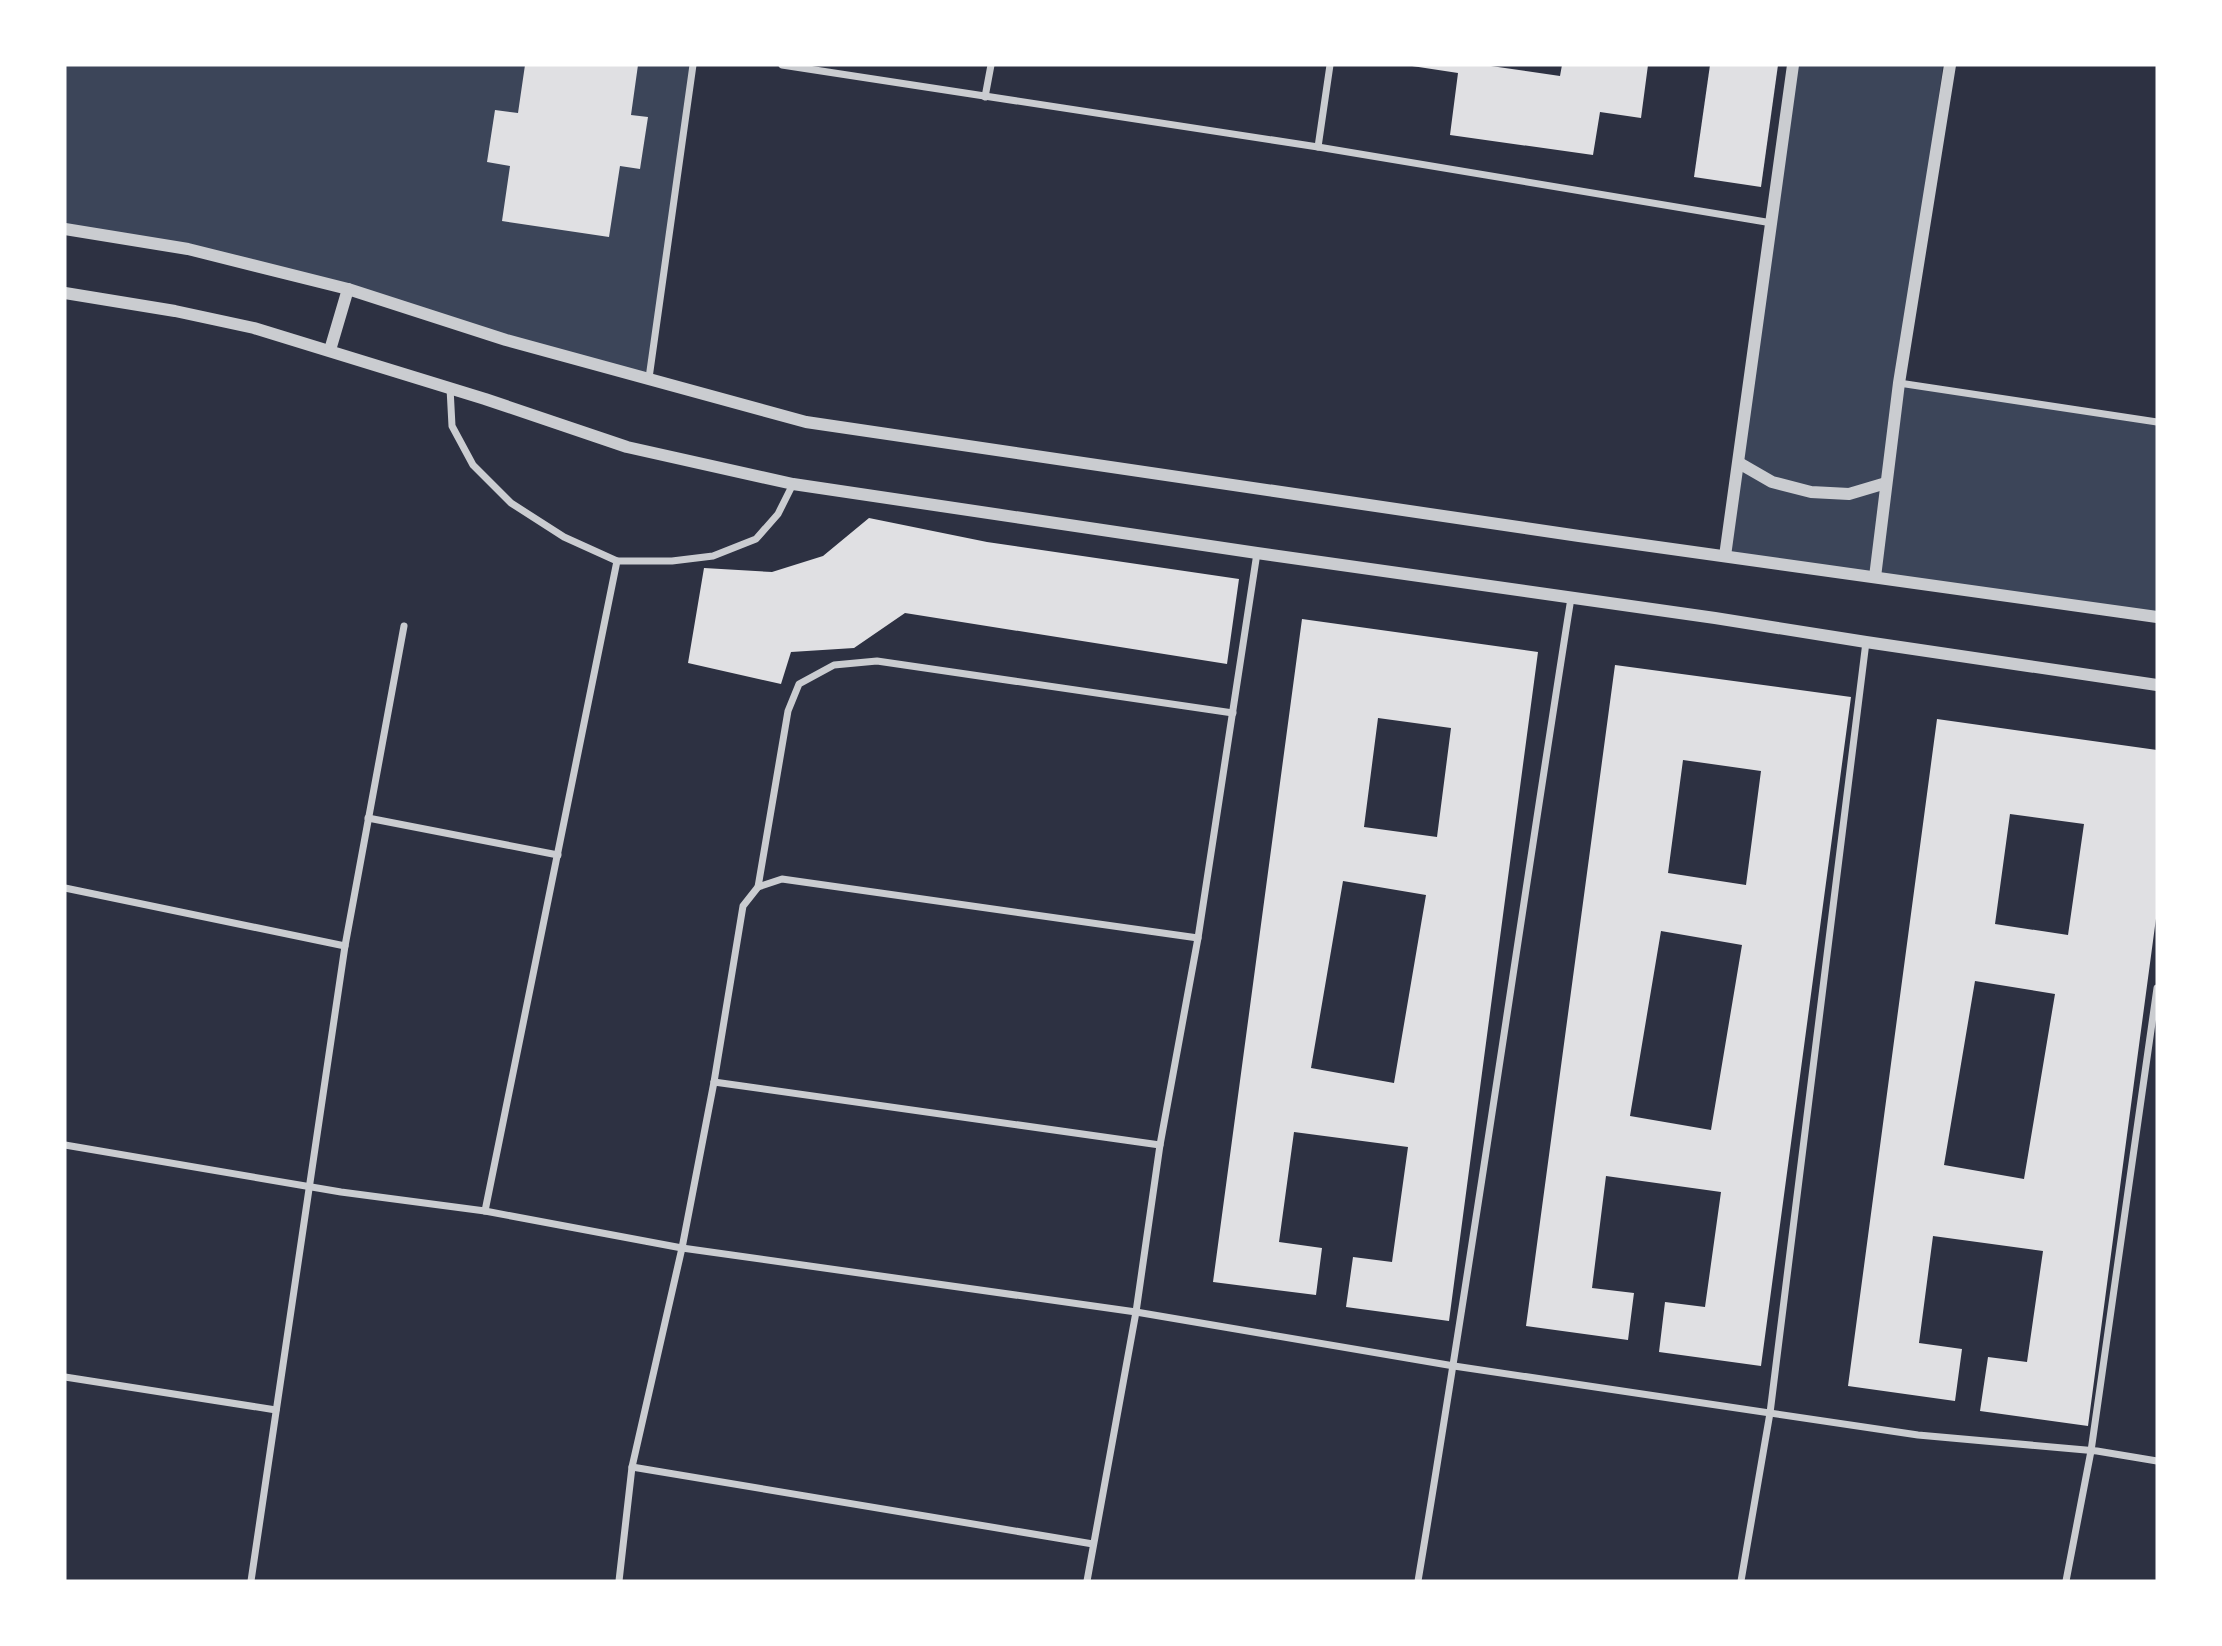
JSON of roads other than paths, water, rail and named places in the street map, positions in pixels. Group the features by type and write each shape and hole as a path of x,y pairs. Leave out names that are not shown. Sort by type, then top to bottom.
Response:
{"street":[{"path":"649,378 693,65"},
{"path":"782,65 1318,147 1772,223"},
{"path":"985,97 991,65"},
{"path":"1318,147 1330,65"},
{"path":"1725,556 1793,65"},
{"path":"1875,577 1899,383 1950,65"},
{"path":"65,229 188,249 348,289 506,340 806,422 2157,617"},
{"path":"330,349 348,289"},
{"path":"65,293 175,311 254,328 450,387 627,447 793,484 2157,685"},
{"path":"1899,383 2157,422"},
{"path":"450,387 452,426 473,465 511,503 565,537 617,561 672,561 713,556 756,539 778,514 793,484"},
{"path":"1739,463 1772,482 1811,492 1849,494 1886,483"},
{"path":"1087,1581 1136,1312 1160,1145 1198,938 1257,553"},
{"path":"485,1211 617,561"},
{"path":"1418,1581 1454,1366 1511,977 1571,598"},
{"path":"251,1581 345,946 404,626"},
{"path":"1741,1581 1770,1413 1866,642"},
{"path":"619,1581 632,1467 682,1248 714,1083 743,906 758,887 788,711 799,684 834,665 877,661 1233,713"},
{"path":"368,818 558,855"},
{"path":"758,887 782,879 1198,938"},
{"path":"65,888 345,946"},
{"path":"2066,1581 2091,1451 2157,988"},
{"path":"714,1083 1160,1145"},
{"path":"65,1145 309,1186 485,1211 682,1248 1136,1312 1454,1366 1918,1435 2091,1451 2157,1461"},
{"path":"65,1377 276,1410"},
{"path":"632,1467 1093,1544"}]}
